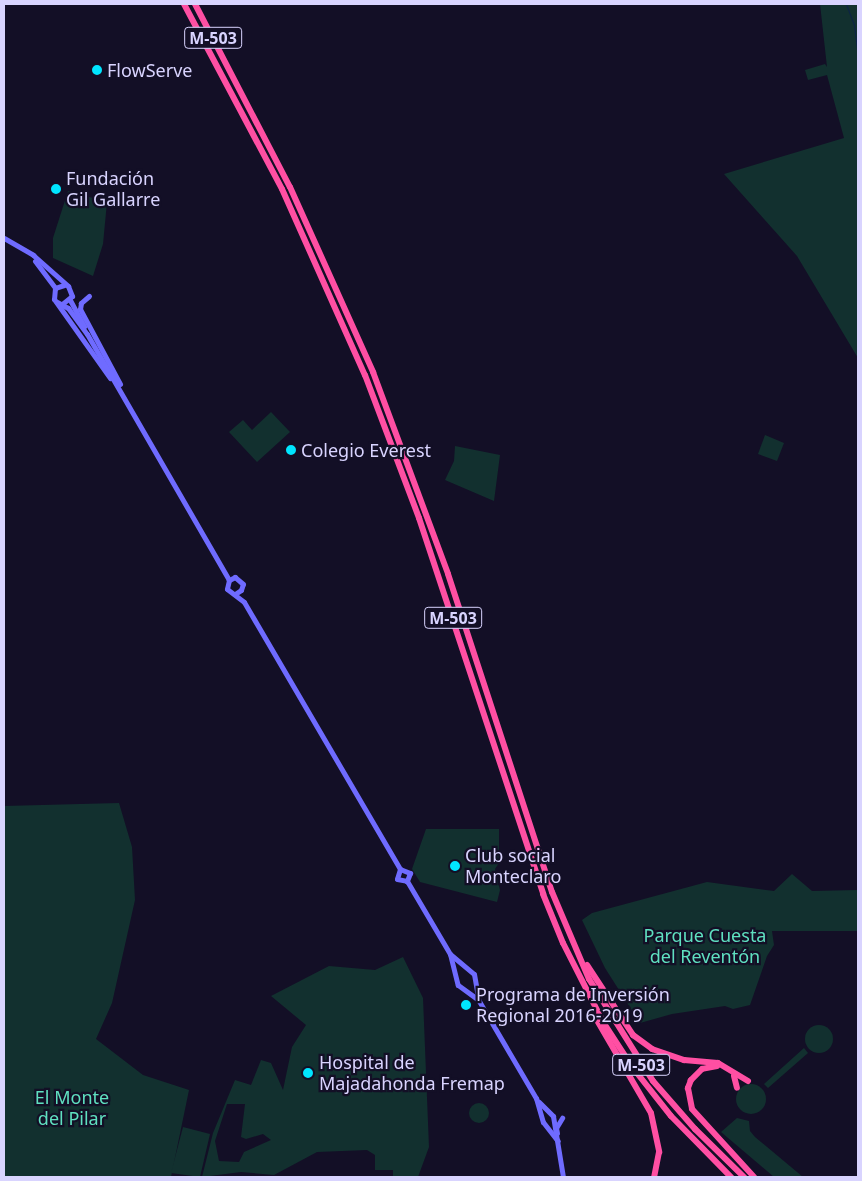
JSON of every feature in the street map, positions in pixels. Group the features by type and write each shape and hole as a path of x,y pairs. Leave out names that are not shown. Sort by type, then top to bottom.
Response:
{"highway":[{"name":"M-503","path":"184,4 273,172 365,375 439,575 543,894 595,1016 651,1113 659,1152 654,1177"},
{"name":"M-503","path":"195,4 232,72 316,243 392,420 448,574 567,932 606,1009 641,1063 695,1129 744,1177"},
{"path":"200,4 232,72"},
{"path":"567,932 593,977 633,1035 652,1049 684,1060 718,1063 748,1081"},
{"name":"M-503","path":"583,986 646,1086 688,1135 731,1177"},
{"path":"737,1088 737,1081 732,1073 716,1066 709,1067 696,1073 691,1080 689,1097 700,1120 754,1177"}],"street":[{"path":"4,238 37,259 71,290 70,300 87,334 226,571 232,578 242,582 241,590 245,604 400,869 410,873 407,881"},
{"path":"11,242 42,267 55,288 53,296 87,334"},
{"path":"55,288 64,285"},
{"path":"89,296 81,303 80,309 134,413"},
{"path":"59,303 70,300"},
{"path":"59,303 134,413"},
{"path":"232,578 227,589 245,604"},
{"path":"235,594 241,590"},
{"path":"400,869 397,879 407,881 450,954 456,982 480,1001"},
{"path":"450,954 474,974 480,1001 536,1098 542,1117 558,1141"},
{"path":"456,975 461,969 469,969"},
{"path":"464,988 475,982"},
{"path":"536,1098 550,1113 558,1141"},
{"path":"542,1117 550,1113"},
{"path":"546,1124 562,1118 556,1128 563,1177"}],"green space":[{"path":"820,4 858,4 858,358 797,256 724,174 844,138 827,75 808,80 805,70 825,64 827,67"},
{"path":"68,191 107,202 103,244 93,276 53,258 53,238"},
{"path":"271,412 290,432 257,462 229,432 243,420 252,430"},
{"path":"765,435 784,443 777,461 758,454"},
{"path":"455,446 500,455 494,501 445,480 454,461"},
{"name":"El Monte del Pilar","path":"119,803 132,847 135,900 112,1003 96,1039 143,1075 189,1090 171,1177 4,1177 4,806"},
{"name":"Club social Monteclaro","path":"426,829 499,829 499,863 495,869 500,890 497,902 420,882 412,869"},
{"name":"Parque Cuesta del Reventón","path":"792,874 812,891 858,890 858,931 772,931 774,945 767,956 750,1005 733,1009 725,1006 672,1014 640,1023 605,968 582,920 592,913 707,882 774,891"},
{"name":"Hospital de Majadahonda Fremap","path":"403,957 423,998 429,1147 418,1177 393,1177 393,1170 375,1170 375,1155 367,1150 317,1152 274,1175 241,1172 202,1177 213,1133 235,1080 251,1085 261,1060 271,1063 283,1090 292,1047 306,1025 271,996 329,966 375,970","holes":["227,1104 245,1104 241,1137 246,1139 263,1134 271,1140 244,1152 239,1162 219,1161 215,1141"]},
{"path":"819,1025 829,1029 833,1039 829,1049 819,1053 809,1049 805,1039 809,1029"},
{"path":"804,1048 808,1053 768,1088 764,1084"},
{"path":"751,1084 762,1088 766,1099 762,1110 751,1114 740,1110 736,1099 740,1088"},
{"path":"479,1103 486,1106 489,1113 486,1120 479,1123 472,1120 469,1113 472,1106"},
{"path":"737,1118 749,1121 750,1131 755,1137 803,1177 774,1177 721,1132"},
{"path":"183,1127 210,1134 200,1177 171,1173"}],"waterway":[{"path":"846,4 854,25 858,59"}],"place":[{"name":"FlowServe","path":"97,70"},
{"name":"Fundación Gil Gallarre","path":"56,189"},
{"name":"Colegio Everest","path":"291,450"},
{"name":"Club social Monteclaro","path":"455,866"},
{"name":"Programa de Inversión Regional 2016-2019","path":"466,1005"},
{"name":"Hospital de Majadahonda Fremap","path":"308,1073"}]}
